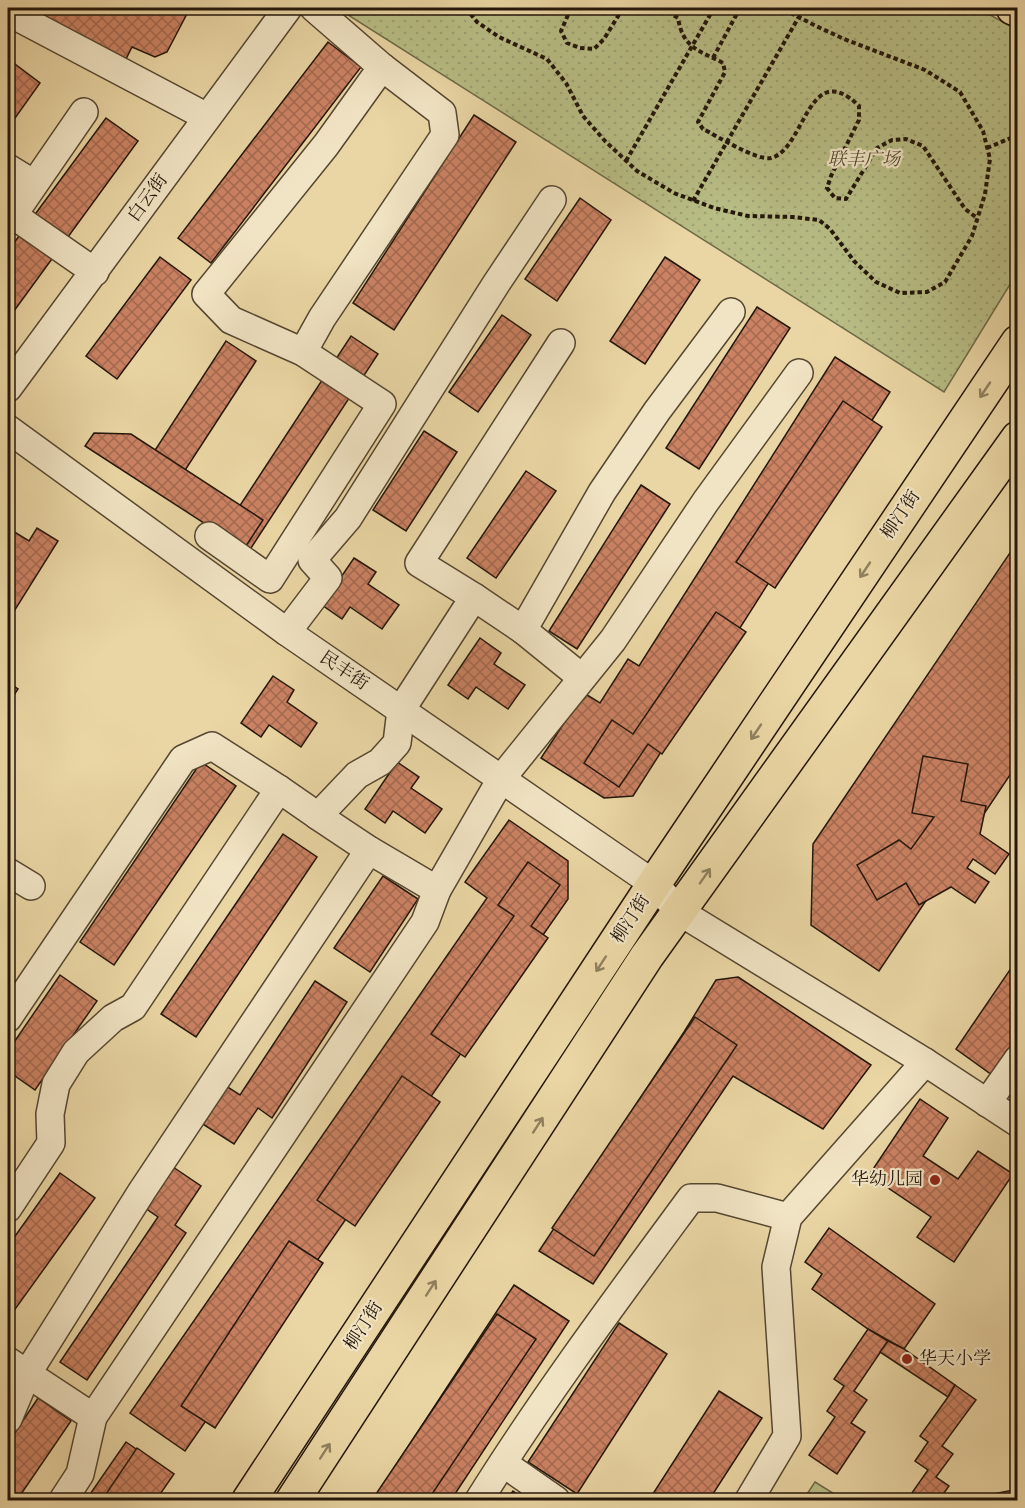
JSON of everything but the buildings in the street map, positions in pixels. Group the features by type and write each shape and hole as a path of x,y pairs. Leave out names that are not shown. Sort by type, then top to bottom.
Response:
{"main road":[{"path":"1013,8 1017,10"},
{"name":"柳汀街","path":"249,1500 654,884 1017,342"},
{"name":"柳汀街","path":"293,1500 647,956 1017,438"}],"street":[{"name":"白云街","path":"8,388 288,8"},
{"path":"303,352 322,318 445,135 442,113 382,67 314,8"},
{"path":"8,12 207,117"},
{"path":"209,536 270,579 382,404 303,352 231,320 206,294 326,145 382,67"},
{"path":"84,112 10,218 95,272"},
{"path":"8,168 34,184"},
{"path":"287,632 328,578 312,560 348,518 490,293 552,200"},
{"path":"523,630 602,492 657,411 731,312"},
{"path":"561,343 419,563 523,630 581,677"},
{"path":"63,1500 80,1474 93,1417 424,922 437,890 501,779 613,640 706,501 799,373"},
{"name":"民丰街","path":"8,429 287,632 654,884 680,912 925,1062 1017,1123"},
{"path":"318,816 357,775 380,762 397,743 401,710 474,597"},
{"path":"8,1018 183,759 212,746 369,850 437,890"},
{"path":"8,1208 51,1143 50,1114 56,1084 76,1052 113,1018 133,1007 279,789"},
{"path":"8,1419 17,1367 142,1191 369,850"},
{"path":"8,872 31,886"},
{"path":"987,1103 1017,1059"},
{"path":"749,1500 787,1436 776,1267 788,1217 925,1062"},
{"path":"479,1500 612,1304 691,1198 717,1198 788,1217"},
{"path":"17,1367 93,1417"},
{"path":"503,1462 556,1500"}],"path":[{"path":"466,8 477,22 499,37 547,59 566,83 583,116 605,141 637,171 674,194 714,208 748,216 819,220 830,229 854,261 876,282 900,293 927,292 945,282 972,236 985,194 990,159 983,131 960,92 925,70 844,39 781,8"},
{"path":"571,8 561,31 567,44 594,49 604,39 623,8"},
{"path":"661,8 678,18 681,34 690,45 723,63 725,72 698,122 703,129 756,156 770,159 784,151 810,106 825,93 838,92 849,96 859,106 859,120 827,188 835,198 846,199 877,148 892,140 906,139 923,146 965,209 977,218"},
{"path":"626,161 714,8"},
{"path":"713,58 741,8"},
{"path":"693,201 798,17 804,8 813,12"},
{"path":"987,148 1017,135"}],"green space":[{"name":"联丰广场","path":"337,8 978,8 1017,30 1017,273 944,392"},
{"path":"815,1482 844,1500 803,1500"}],"place":[{"name":"华幼儿园","path":"935,1180"},
{"name":"华天小学","path":"907,1359"}]}
